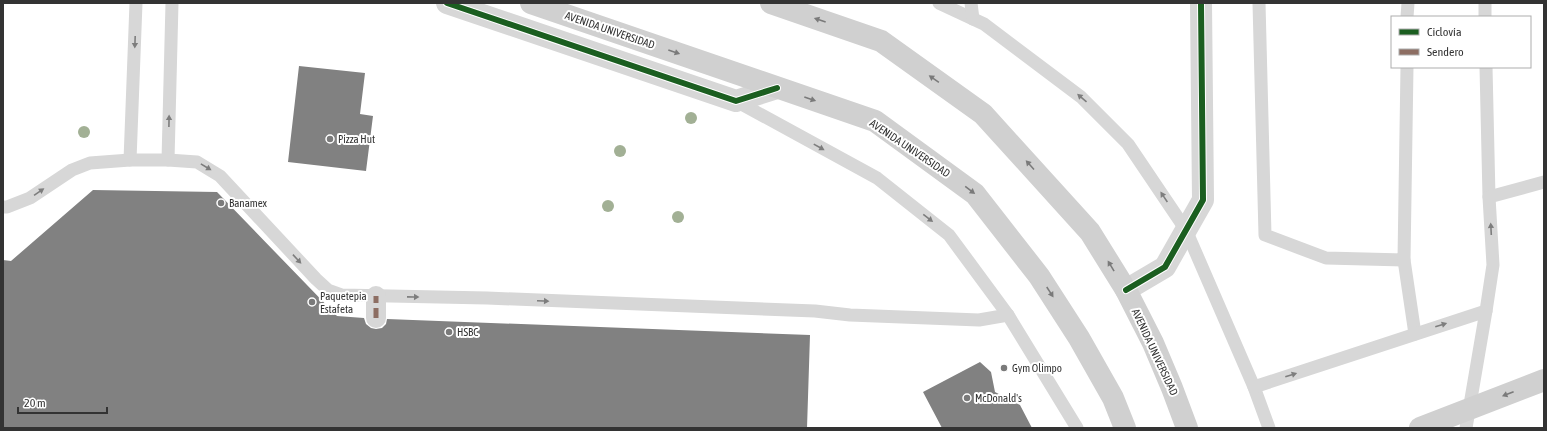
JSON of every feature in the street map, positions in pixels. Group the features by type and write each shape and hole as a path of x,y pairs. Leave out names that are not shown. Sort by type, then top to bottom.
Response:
{"main road":[{"name":"AVENIDA UNIVERSIDAD","path":"531,3 875,121 975,194 1039,276 1079,338 1113,398 1125,428"},
{"name":"AVENIDA UNIVERSIDAD","path":"771,3 797,7 881,41 983,114 1090,232 1126,290 1161,362 1187,428"},
{"path":"1420,428 1467,419 1544,380"}],"street":[{"path":"447,3 736,101 778,88"},
{"path":"1126,290 1165,267 1203,200 1201,3"},
{"path":"376,296 376,318"}],"lane":[{"path":"130,160 136,3"},
{"path":"168,160 172,3"},
{"path":"971,3 973,19"},
{"path":"1259,3 1264,236 1326,258 1404,260"},
{"path":"1408,3 1408,16"},
{"path":"1485,3 1485,16"},
{"path":"946,5 984,24 1087,103 1128,144 1186,230 1254,387 1269,428"},
{"path":"1407,68 1404,260 1415,334"},
{"path":"1467,419 1493,266 1489,197 1486,68"},
{"path":"736,101 877,178 950,235 1008,315 1077,428"},
{"path":"3,207 7,207 30,198 72,170 90,163 130,160 198,162 220,176 316,279 328,290 342,295 487,298 979,320 1008,315"},
{"path":"1489,197 1544,182"},
{"path":"1254,387 1486,311"}],"building":[{"name":"Pizza Hut","path":"299,66 365,73 360,114 373,116 366,171 288,162"},
{"path":"93,190 217,192 337,316 364,318 366,324 371,328 382,328 386,324 387,319 810,335 807,428 3,428 3,260 11,261"},
{"name":"McDonald's","path":"980,362 991,372 995,392 1020,405 1032,428 942,428 923,392"}],"marked path":[{"path":"376,296 376,318"}],"cycle path":[{"path":"447,3 736,101 777,88"},
{"path":"1126,290 1165,267 1203,200 1201,3"}],"place":[{"name":"Pizza Hut","path":"330,139"},
{"name":"Banamex","path":"221,203"},
{"name":"Paquetepia Estafeta","path":"312,302"},
{"name":"HSBC","path":"449,332"},
{"name":"Gym Olimpo","path":"1004,368"},
{"name":"McDonald's","path":"967,398"}]}
